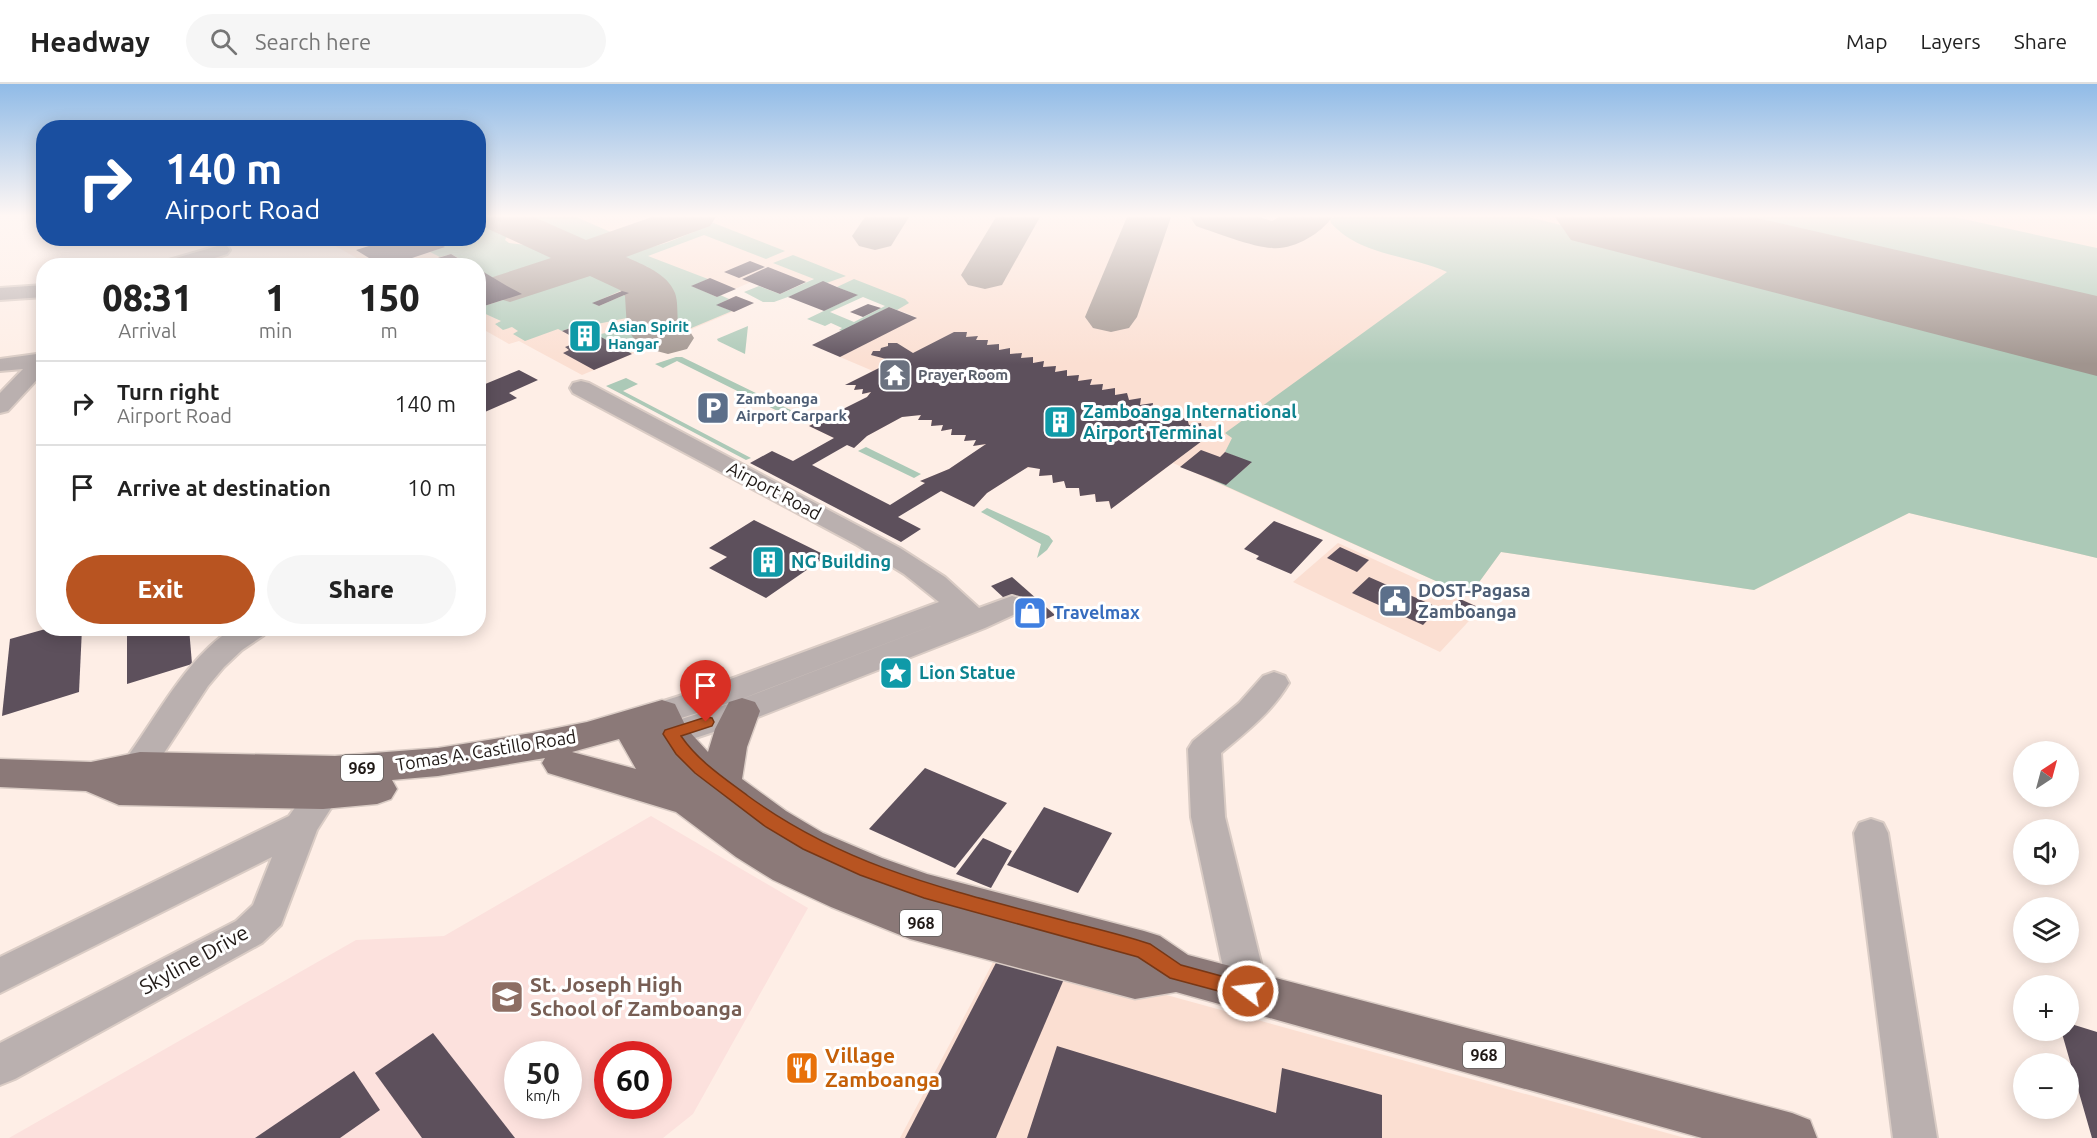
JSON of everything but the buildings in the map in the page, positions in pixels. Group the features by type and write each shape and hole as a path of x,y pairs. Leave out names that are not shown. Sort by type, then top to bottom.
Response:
{"main road":[{"path":"540,760 642,785 706,793 723,765 742,711"},
{"name":"Tomas A. Castillo Road","path":"0,773 117,778 323,794 430,785 540,760 650,728"},
{"name":"968","path":"650,728 654,765 706,793 750,844 788,868 910,921 1135,980 1176,972 1792,1138"},
{"name":"Tomas A. Castillo Road","path":"117,778 335,770 438,762 540,760"}],"street":[{"path":"0,294 36,292"},
{"path":"0,365 36,361"},
{"path":"0,406 36,367"},
{"name":"Airport Road","path":"581,388 886,551 936,583 968,613"},
{"path":"968,613 1012,605"},
{"name":"969","path":"650,728 742,711 968,613"},
{"name":"969","path":"650,728 728,692 968,613"},
{"path":"117,778 195,678 232,641 240,636"},
{"path":"1248,991 1208,817 1204,748 1250,711 1274,683"},
{"name":"Skyline Drive","path":"0,1065 249,932 268,914 301,826 323,794"},
{"path":"0,976 301,826"},
{"path":"1871,833 1915,1138"}],"shaded area":[{"path":"486,266 2097,266 2097,558 1909,513 1754,590 1501,552 1469,596 1173,463 1111,509 1108,501 1096,502 1094,494 1080,496 1079,488 1066,488 1064,481 1053,483 1052,475 1039,476 1040,469 1034,467 1024,469 987,493 974,507 920,481 949,469 985,445 973,446 976,440 964,441 965,435 951,435 952,429 941,431 943,425 931,426 931,420 918,420 920,415 902,417 867,436 854,448 809,426 866,398 870,393 862,394 863,389 854,390 855,385 845,385 873,371 840,357 916,317 815,278 780,294 751,282 721,295 729,299 736,296 754,303 582,375 519,341 509,344 486,331"},
{"path":"1338,543 1481,608 1440,652 1293,582"},
{"name":"St. Joseph High School of Zamboanga","path":"651,816 808,908 693,1114 663,1138 9,1138 356,940 444,936"},
{"path":"1000,949 1685,1138 900,1138"}],"green space":[{"path":"486,266 563,266 558,269 507,286 486,274"},
{"path":"623,266 675,266 708,279 692,286 717,297 720,295 729,299 717,305 732,311 677,334 661,327 661,290 654,282"},
{"path":"781,266 821,266 846,276 774,302 763,302 744,292 759,286 780,294 814,279"},
{"path":"1433,266 1724,266 2097,360 2097,558 1909,513 1754,590 1501,552 1469,596 1208,478 1226,484 1251,463 1225,452 1232,438 1225,433 1447,272"},
{"path":"1903,266 2097,266 2097,312"},
{"path":"580,269 599,271 627,284 627,288 593,303 599,306 629,293 639,293 642,298 642,310 632,317 582,327 579,325 562,331 558,329 525,341 513,334 518,331 512,327 503,330 495,324 501,321 486,314 486,305 522,294 512,289 563,272"},
{"path":"854,279 905,299 909,303 897,310 889,307 842,331 839,330 842,328 831,323 825,326 807,319 857,295 837,287","holes":["863,297 885,306 854,322 830,312"]},
{"path":"642,326 643,332 660,341 629,353 596,335"},
{"path":"748,326 745,354 717,339"},
{"path":"682,357 811,420 804,424 677,361 663,368 655,364"},
{"path":"626,378 638,384 623,391 751,458 746,460 606,386"},
{"path":"866,447 921,474 914,478 858,451"},
{"path":"987,508 1049,536 1053,541 1037,558 1041,544 981,512"}],"taxiway":[{"path":"510,287 574,266"},
{"path":"607,266 637,280 650,293 653,329 668,338"},
{"path":"985,275 990,266"},
{"path":"1111,317 1130,266"}],"runway":[{"path":"1811,266 2097,336"}],"place":[{"name":"Asian Spirit Hangar","path":"585,336"},
{"name":"Prayer Room","path":"895,375"},
{"name":"Zamboanga Airport Carpark","path":"713,408"},
{"name":"Zamboanga International Airport Terminal","path":"1060,422"},
{"name":"NG Building","path":"768,562"},
{"name":"DOST-Pagasa Zamboanga","path":"1395,601"},
{"name":"Travelmax","path":"1030,613"},
{"name":"Lion Statue","path":"896,673"},
{"name":"St. Joseph High School of Zamboanga","path":"507,997"},
{"name":"Village Zamboanga","path":"802,1068"}],"route":[{"path":"706,722 671,734 682,750 722,786 772,822 809,844 867,870 924,891 1143,950 1176,972 1248,991"}]}
